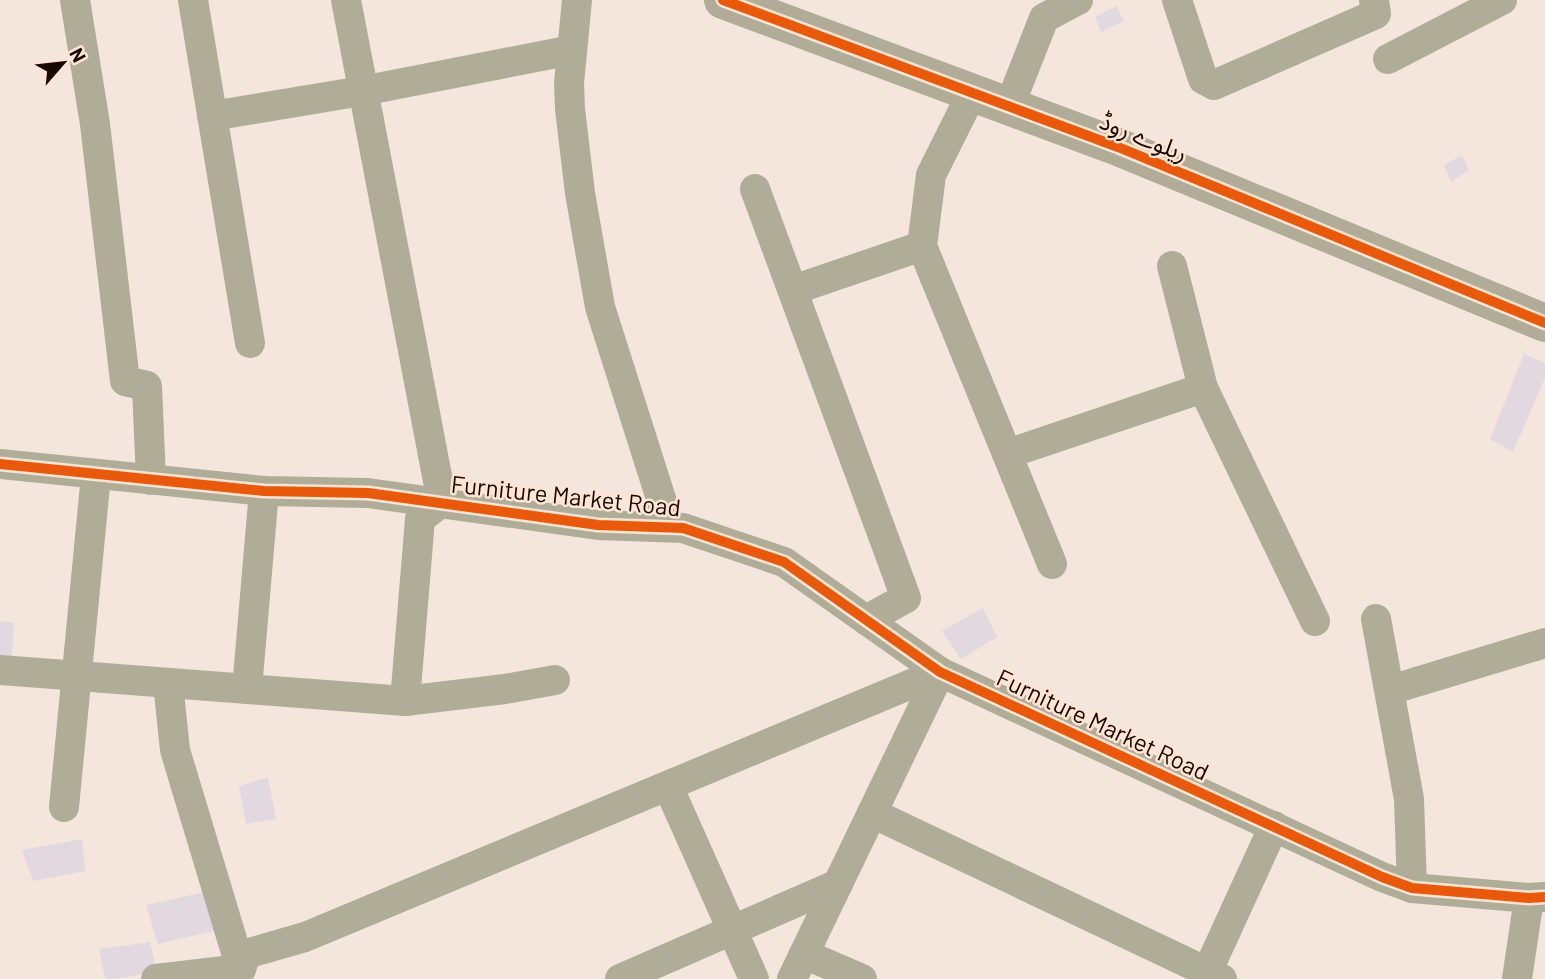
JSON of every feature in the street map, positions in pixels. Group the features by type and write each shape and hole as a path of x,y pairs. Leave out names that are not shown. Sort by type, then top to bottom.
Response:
{"street":[{"path":"75,0 95,124 125,382 147,386 151,481"},
{"path":"193,0 250,343"},
{"path":"345,0 442,502 420,519 405,701"},
{"path":"577,0 569,83 570,109 580,193 600,307 670,527"},
{"name":"ریلوے روڈ","path":"723,0 1118,147 1545,323"},
{"path":"1009,107 1044,18 1078,0"},
{"path":"1177,0 1203,79 1214,85 1376,14 1374,0"},
{"path":"1388,59 1502,0"},
{"path":"212,116 362,91 572,50"},
{"path":"972,93 932,175 922,246 1052,564"},
{"path":"755,189 906,598 866,620"},
{"path":"793,290 922,246"},
{"path":"1172,265 1203,388 1315,621"},
{"path":"1007,454 1203,388"},
{"name":"Furniture Market Road","path":"0,464 264,491 368,493 598,525 683,528 784,562 940,672 1382,877 1412,888 1537,898"},
{"path":"64,807 96,475"},
{"path":"247,689 264,491"},
{"path":"1376,619 1409,799 1412,888"},
{"path":"1390,690 1545,643"},
{"path":"0,670 405,701 555,680"},
{"path":"156,979 247,967 305,937 940,672"},
{"path":"862,979 798,967 940,672"},
{"path":"168,683 175,750 247,967"},
{"path":"668,786 754,979"},
{"path":"872,813 1211,977 1275,826"},
{"path":"620,979 838,884"},
{"path":"1517,979 1537,898"}],"building":[{"path":"1116,6 1124,21 1101,32 1095,17"},
{"path":"1462,155 1469,170 1451,182 1444,165"},
{"path":"1524,354 1545,363 1545,378 1513,452 1490,439"},
{"path":"983,608 997,637 961,659 942,631"},
{"path":"0,621 14,623 12,656 0,656"},
{"path":"268,777 276,819 246,824 239,786"},
{"path":"82,839 85,871 33,881 22,850"},
{"path":"209,891 217,930 158,944 146,905"},
{"path":"150,942 157,971 105,979 99,949"}],"cycle path":[{"path":"723,0 1118,147 1545,323"},
{"path":"0,464 264,491 368,493 598,525 683,528 784,562 940,672 1382,877 1412,888 1545,897"}]}
